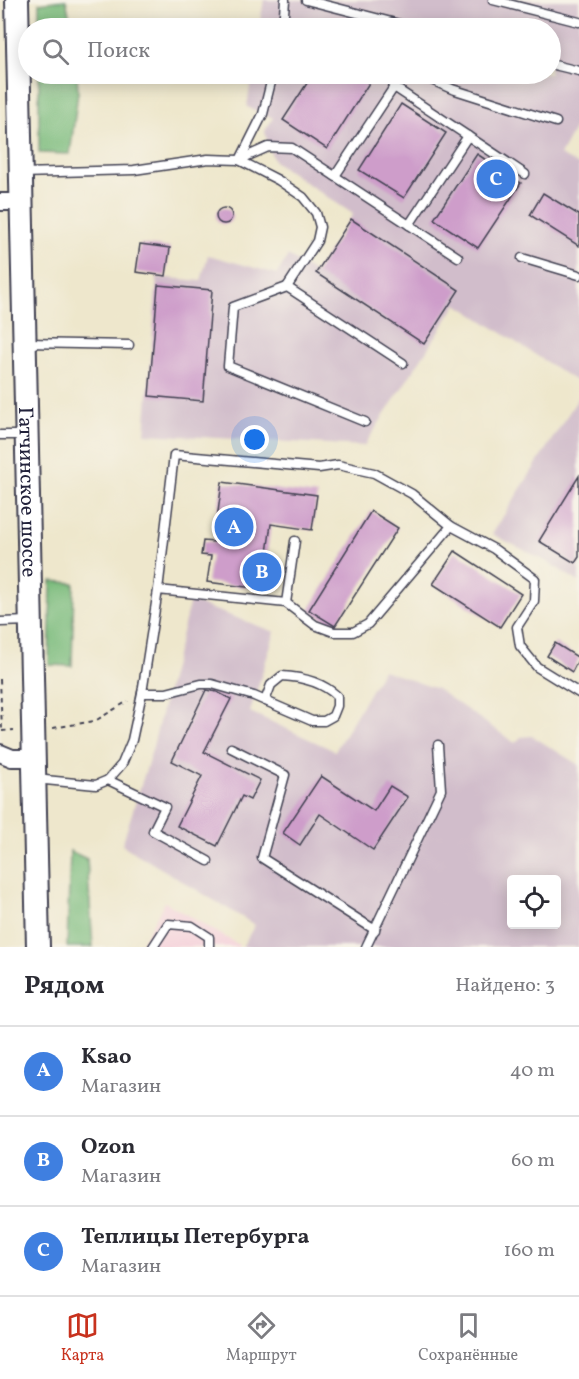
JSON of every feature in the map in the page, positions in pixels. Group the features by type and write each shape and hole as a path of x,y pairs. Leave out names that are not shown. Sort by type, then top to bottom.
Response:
{"main road":[{"name":"Гатчинское шоссе","path":"17,0 18,58"},
{"name":"Гатчинское шоссе","path":"18,84 20,173 10,202 24,343 38,947"}],"street":[{"path":"0,753 34,769"}],"lane":[{"path":"284,18 285,0"},
{"path":"306,0 376,18"},
{"path":"494,0 579,22"},
{"path":"561,67 579,71"},
{"path":"239,160 262,114 270,84"},
{"path":"440,84 556,122"},
{"path":"335,176 394,87 525,174"},
{"path":"410,225 468,136"},
{"path":"239,160 268,147 292,148 458,257"},
{"path":"20,173 134,170 208,159 239,160 303,196 316,213 320,227 317,241 287,287 233,307 228,366 365,422"},
{"path":"522,258 579,275"},
{"path":"287,287 403,363"},
{"path":"24,343 129,345"},
{"path":"0,435 26,435"},
{"path":"34,769 96,786 108,780 122,764 132,740 142,693 158,590 174,455 320,468 338,465 374,473 412,494 451,526 494,549 535,579 534,601 517,627 520,646 537,667 579,693"},
{"path":"158,590 286,603 315,625 334,632 353,632 368,624 451,526"},
{"path":"286,603 295,541"},
{"path":"0,622 30,621"},
{"path":"142,693 166,693 201,684 212,684 265,700 312,721 324,721 333,716 338,706 337,696 329,688 291,676 282,676 271,685 265,700"},
{"path":"366,947 441,790 438,745"},
{"path":"231,748 285,775 262,858 375,930"},
{"path":"108,780 165,807 153,831 208,861"},
{"path":"153,947 168,924 192,926 208,937 209,947"}],"path":[{"path":"0,679 1,731 24,730"},
{"path":"52,728 95,721 142,693"}],"shaded area":[{"path":"264,0 579,0 579,120 560,155 579,165 579,383 457,304 364,446 145,434 157,277 201,281 208,255 277,274 288,256 315,273 353,214 275,162 268,147 265,131 273,118 247,107 250,84 561,84 561,18 261,18"},
{"path":"579,397 579,582 544,560 492,534"},
{"path":"190,601 275,632 250,712 335,751 383,670 437,689 515,743 521,737 532,736 579,765 579,947 242,947 255,925 122,845 152,750"},
{"path":"165,902 239,945 238,947 139,947"}],"green space":[{"path":"66,0 70,18 39,18 39,3"},
{"path":"39,84 78,84 70,154 39,153"},
{"path":"51,581 74,583 72,666 49,665"},
{"path":"70,851 87,859 93,947 67,947"}],"building":[{"path":"306,84 368,84 327,149 283,120"},
{"path":"401,104 446,133 404,198 359,170"},
{"path":"477,154 521,183 478,248 434,219"},
{"path":"543,193 579,215 579,246 530,215"},
{"path":"224,208 232,216 224,224 216,216"},
{"path":"351,219 459,290 424,344 316,273"},
{"path":"140,244 170,248 166,276 136,272"},
{"path":"158,285 212,290 203,401 149,396"},
{"path":"579,476 579,557 575,563 539,541"},
{"path":"222,482 317,495 312,530 271,524 262,589 207,582 211,556 201,555 203,541 214,542"},
{"path":"371,511 398,528 335,626 309,610"},
{"path":"455,551 521,594 500,627 433,584"},
{"path":"555,643 579,658 572,672 547,656"},
{"path":"206,690 217,692 231,699 204,752 260,780 250,800 242,796 217,846 177,826 202,776 172,761"},
{"path":"321,776 374,811 390,786 408,797 373,850 320,814 300,845 283,833"}],"place":[{"name":"Теплицы Петербурга","path":"496,179"},
{"name":"Ksao","path":"234,527"},
{"name":"Ozon","path":"262,572"}]}
